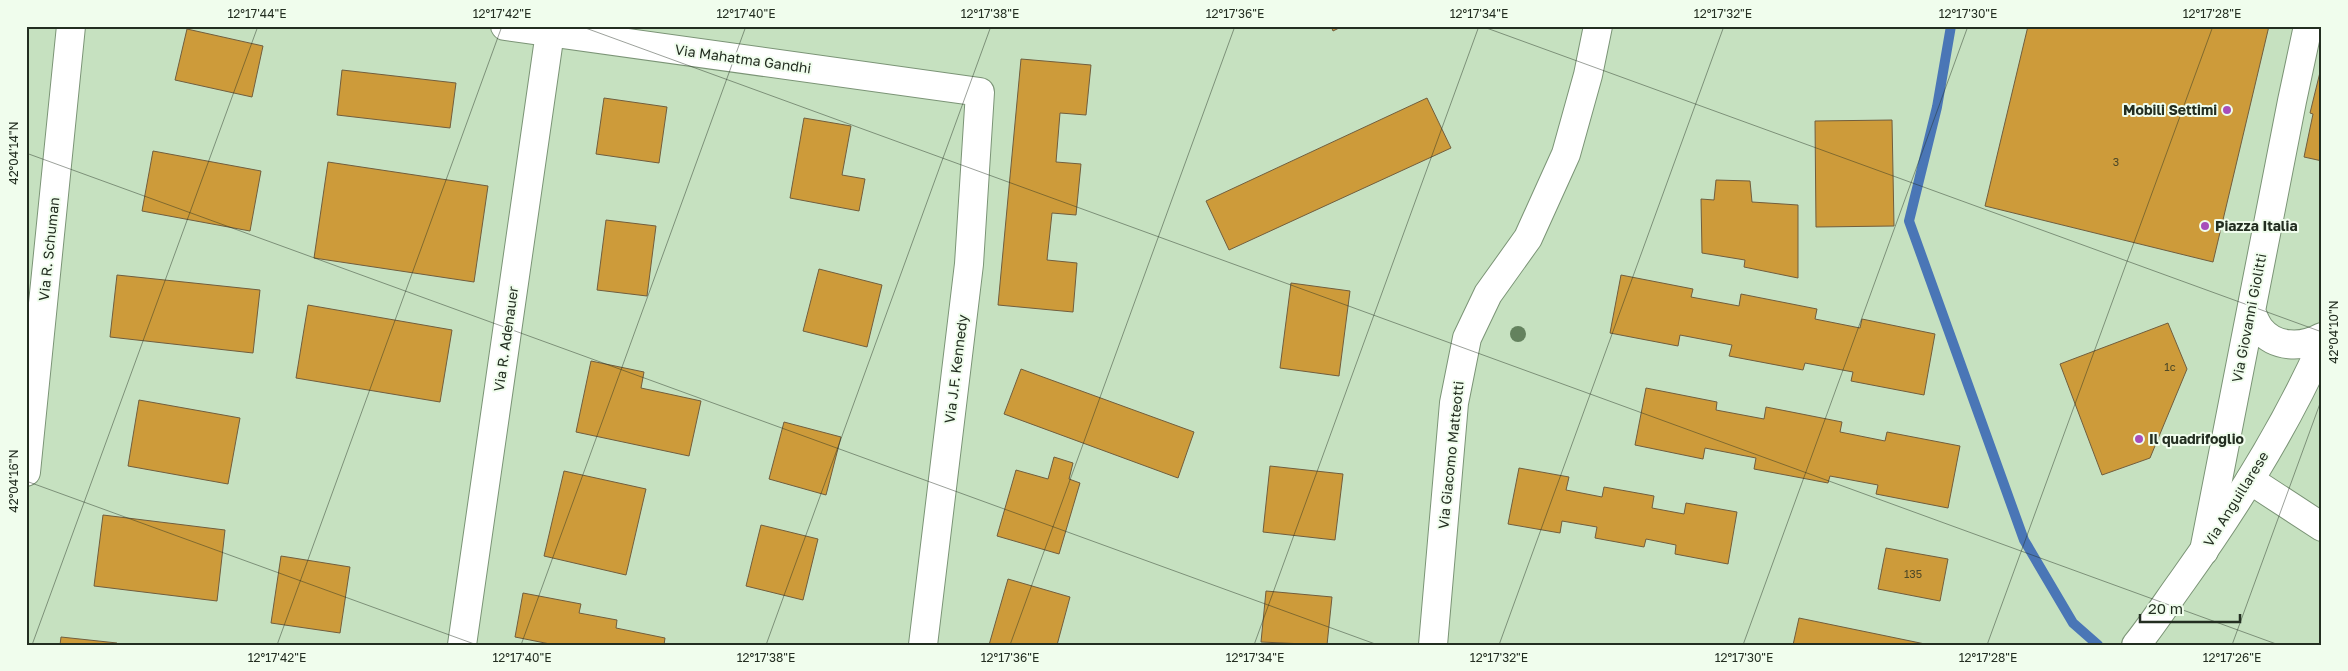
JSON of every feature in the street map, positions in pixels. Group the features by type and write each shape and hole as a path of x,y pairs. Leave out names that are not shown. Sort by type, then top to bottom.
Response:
{"street":[{"name":"Via R. Schuman","path":"26,472 71,26"},
{"name":"Via Mahatma Gandhi","path":"505,26 550,32 579,31 980,92"},
{"name":"Via Giacomo Matteotti","path":"1433,645 1454,403 1467,338 1488,294 1528,238 1566,154 1588,75 1598,26"},
{"name":"Via Giovanni Giolitti","path":"2204,551 2308,26"},
{"name":"Via R. Adenauer","path":"462,645 550,32"},
{"name":"Via J.F. Kennedy","path":"923,645 969,264 980,92"},
{"path":"2251,311 2260,329 2282,344 2311,343 2322,337"},
{"name":"Via Anguillarese","path":"2138,642 2204,551 2250,480 2305,382 2322,345"},
{"path":"2250,480 2322,527"}],"building":[{"path":"1331,26 1343,26 1333,31"},
{"path":"2028,26 2269,26 2213,262 1985,206"},
{"path":"187,29 263,46 252,97 175,80"},
{"path":"1021,59 1091,65 1086,115 1060,113 1056,162 1081,164 1076,215 1052,213 1047,260 1077,263 1073,312 998,305"},
{"path":"2322,64 2322,161 2304,157 2313,114 2310,113"},
{"path":"342,70 456,83 450,128 337,115"},
{"path":"604,98 667,107 659,163 596,154"},
{"path":"1427,98 1451,148 1229,250 1206,201"},
{"path":"804,118 851,126 842,175 865,179 859,211 790,198"},
{"path":"1892,120 1894,226 1816,227 1815,121"},
{"path":"153,151 261,171 250,231 142,211"},
{"path":"328,162 488,186 474,282 314,258"},
{"path":"1716,180 1750,181 1752,202 1798,205 1798,278 1744,267 1745,260 1702,253 1701,199 1714,200"},
{"path":"606,220 656,226 647,296 597,290"},
{"path":"819,269 882,285 867,347 803,331"},
{"path":"117,275 260,290 253,353 110,337"},
{"path":"1621,275 1693,289 1691,297 1739,306 1741,294 1817,309 1815,319 1860,328 1862,319 1935,334 1924,395 1851,381 1853,372 1805,363 1803,370 1729,356 1732,345 1680,335 1678,346 1610,333"},
{"path":"1291,283 1350,291 1339,376 1280,368"},
{"path":"308,305 452,330 440,402 296,378"},
{"path":"2168,323 2187,369 2150,458 2102,475 2060,364"},
{"path":"591,361 644,372 641,388 701,401 689,456 576,432"},
{"path":"1021,369 1194,432 1178,478 1004,414"},
{"path":"1646,388 1717,402 1716,410 1764,419 1766,407 1842,422 1840,432 1885,441 1887,432 1960,446 1948,508 1876,494 1878,485 1830,476 1828,483 1754,469 1756,458 1705,448 1703,459 1635,445"},
{"path":"139,400 240,418 228,484 128,466"},
{"path":"784,422 841,437 826,495 769,479"},
{"path":"1054,457 1073,463 1069,479 1080,483 1059,554 997,536 1016,470 1048,479"},
{"path":"1270,466 1343,474 1335,540 1263,532"},
{"path":"1519,468 1569,477 1566,490 1602,497 1604,487 1654,496 1652,508 1684,514 1686,503 1737,512 1728,564 1675,554 1676,545 1646,539 1644,547 1595,538 1597,527 1562,521 1560,533 1508,524"},
{"path":"564,471 646,489 626,575 544,556"},
{"path":"103,515 225,530 217,601 94,586"},
{"path":"761,525 818,539 803,600 746,586"},
{"path":"1886,548 1948,559 1940,601 1878,589"},
{"path":"281,556 350,567 340,633 271,623"},
{"path":"1008,579 1070,597 1057,645 989,645"},
{"path":"1266,591 1332,597 1327,645 1261,642"},
{"path":"523,593 581,604 579,613 617,620 616,628 665,638 664,645 555,645 515,637"},
{"path":"1799,618 1925,644 1793,645"},
{"path":"61,637 117,643 117,645 60,645"}],"waterway":[{"path":"1951,26 1937,107 1909,221 2024,540 2073,623 2098,645"}],"place":[{"name":"Mobili Settimi","path":"2227,110"},
{"name":"Piazza Italia","path":"2205,226"},
{"name":"Il quadrifoglio","path":"2139,439"}]}
